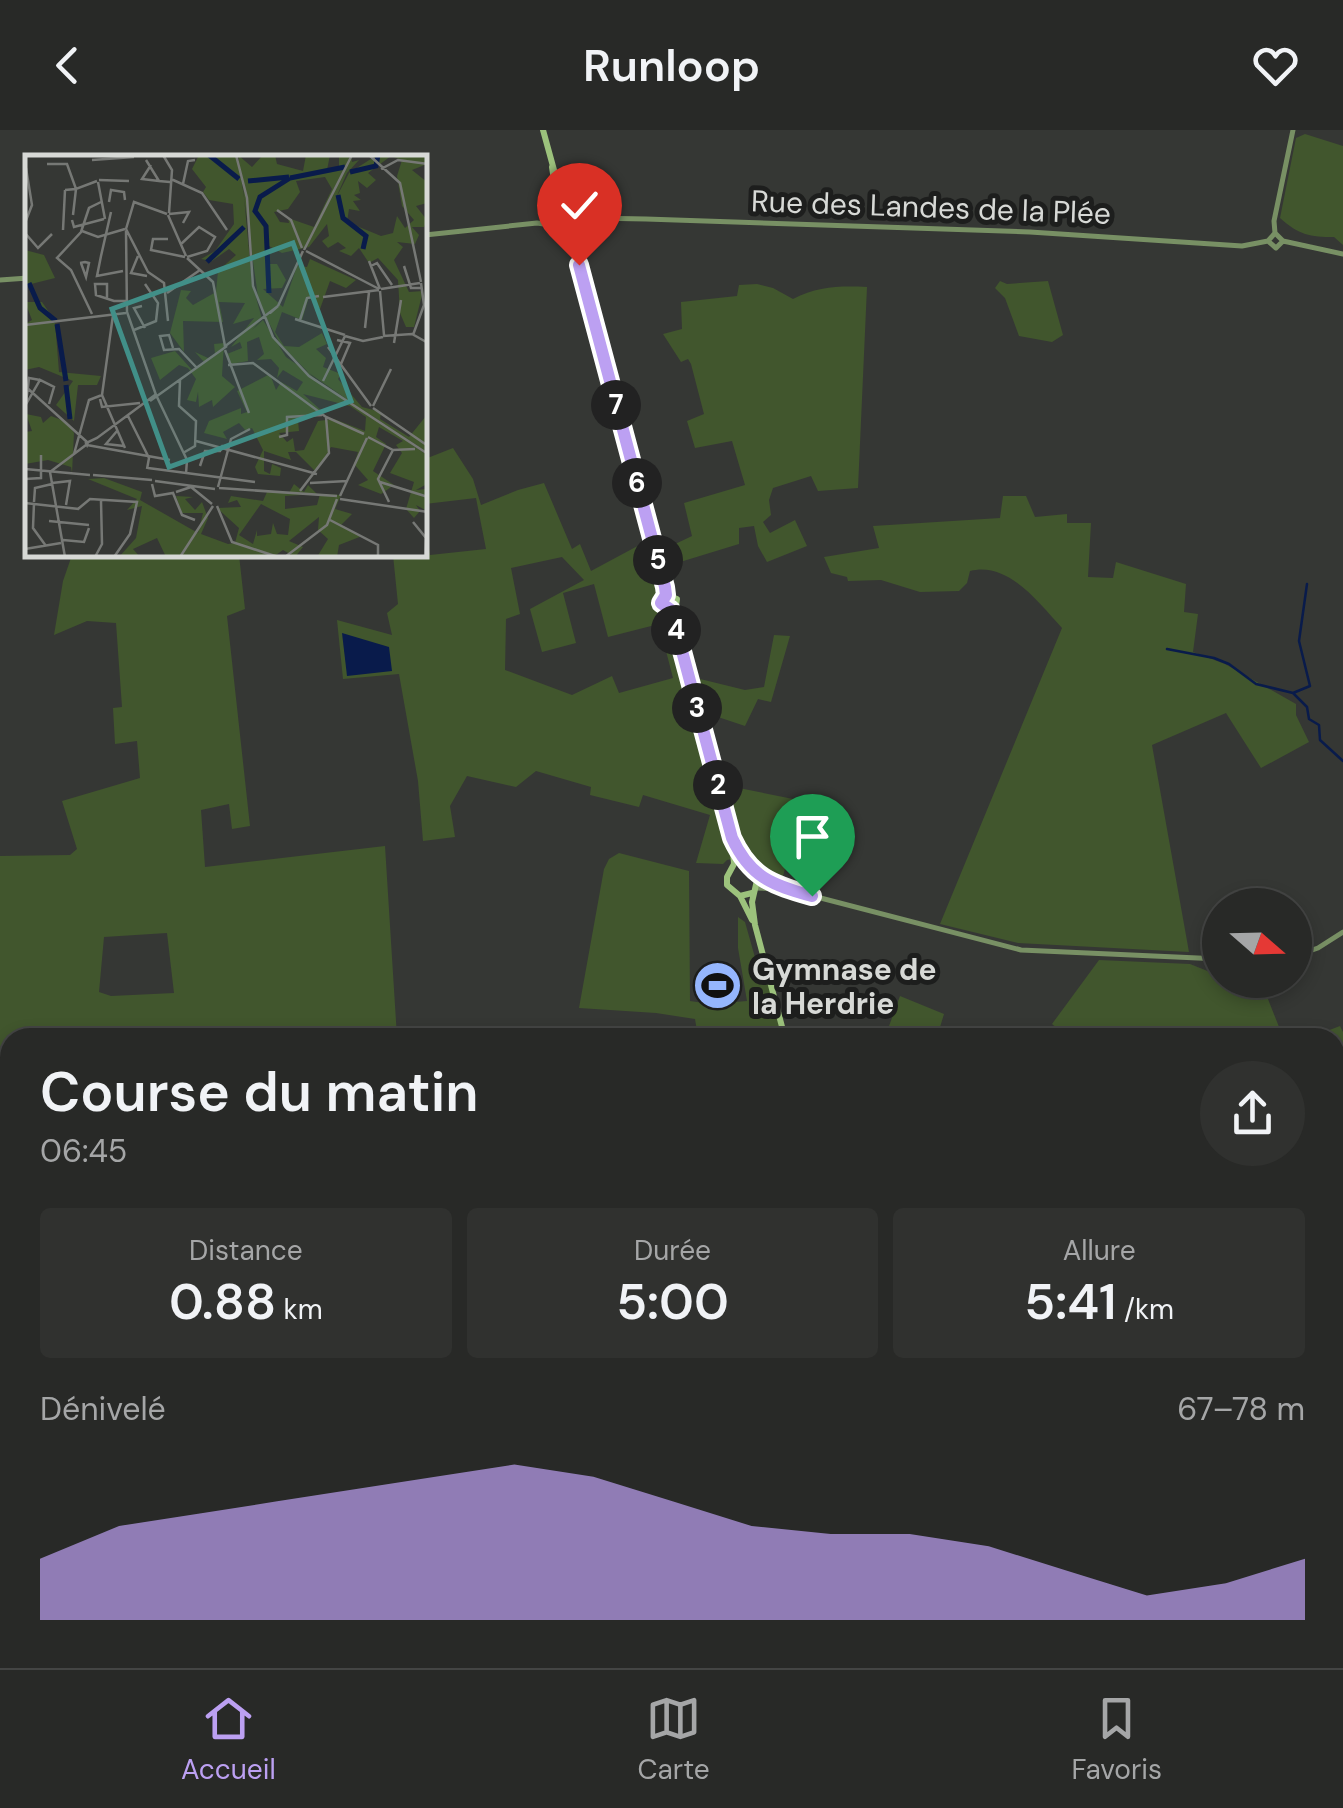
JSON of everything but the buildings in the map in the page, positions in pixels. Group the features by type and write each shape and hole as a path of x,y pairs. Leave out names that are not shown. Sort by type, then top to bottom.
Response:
{"main road":[{"path":"543,130 573,223 575,249 666,595 674,595 677,601 671,610 732,838 746,865 758,876 755,925"},
{"path":"552,167 558,226 573,223"},
{"path":"556,213 567,206"},
{"path":"732,838 733,867 727,885 740,896 755,925 782,1028"},
{"path":"733,867 746,865"},
{"path":"740,896 755,890"}],"street":[{"path":"1293,130 1274,220 1275,234 1282,241 1343,254"},
{"path":"537,223 556,213"},
{"name":"Rue des Landes de la Plée","path":"573,223 592,218 1030,232 1242,246 1268,240 1274,248 1281,246 1282,241"},
{"path":"428,235 537,223 558,226"},
{"path":"1268,240 1275,234"},
{"path":"0,280 25,278"},
{"path":"758,876 786,888 1021,950 1202,958"},
{"path":"755,890 786,888"},
{"path":"1312,950 1343,932"}],"green space":[{"path":"1305,134 1343,146 1343,245 1334,237 1299,231 1280,218 1296,138"},
{"path":"1000,281 1048,281 1063,335 1052,342 1019,336 1005,298 995,288"},
{"path":"739,285 773,288 793,299 829,288 867,287 858,488 818,491 811,476 773,488 769,500 771,515 763,522 770,533 795,520 807,546 767,562 758,546 754,526 739,528 739,544 654,570 659,588 657,603 668,620 680,613 692,677 745,690 764,687 774,635 790,636 771,702 758,699 745,726 703,712 724,785 803,801 782,880 764,875 749,859 727,860 723,864 696,863 710,815 643,795 639,807 590,795 591,787 536,771 516,787 467,776 450,806 455,837 423,841 418,781 399,674 343,679 337,620 392,635 387,613 398,604 393,558 428,558 428,542 430,555 486,549 476,498 428,504 428,458 453,448 473,479 481,505 544,483 572,549 580,544 591,571 645,542 650,556 692,536 684,503 745,485 732,441 695,448 687,421 704,414 691,364 688,359 681,362 663,334 682,329 681,302 737,296","holes":["562,557 584,580 530,609 542,652 576,643 563,593 594,584 608,637 659,624 673,678 619,693 612,676 572,695 505,670 506,619 520,614 511,568"]},
{"path":"1003,496 1026,496 1035,517 1067,514 1067,523 1091,523 1088,577 1113,578 1116,562 1186,584 1184,612 1198,614 1193,652 1225,664 1296,704 1296,715 1309,742 1261,768 1226,713 1152,745 1189,952 1018,943 940,924 1062,628 1021,586 997,572 970,571 967,583 959,591 920,592 881,580 848,581 847,577 831,573 824,557 879,548 873,526 1000,518"},
{"path":"71,558 239,558 245,609 227,616 250,826 232,829 229,804 201,810 205,867 385,846 396,1028 0,1028 0,856 70,855 77,849 62,801 140,778 137,741 115,744 113,708 122,707 116,623 87,621 54,635","holes":["167,933 174,993 111,996 99,992 104,937"]},
{"path":"619,853 689,871 690,1001 747,1001 738,948 738,917 745,922 756,961 764,964 779,1026 783,1028 696,1028 695,1019 579,1008 609,859"},
{"path":"1099,960 1190,964 1202,969 1202,998 1268,998 1279,1028 1057,1028 1052,1024"},
{"path":"900,996 944,1014 940,1028 888,1028"}],"water":[{"path":"342,633 389,647 392,671 347,676"}],"waterway":[{"path":"1307,584 1299,641 1310,686 1293,693 1307,707 1309,719 1319,725 1320,740 1343,761"},
{"path":"1167,649 1214,658 1256,684 1293,693"}],"place":[{"name":"Gymnase de la Herdrie","path":"717,986"}],"route":[{"path":"579,265 665,587 661,603 671,610 732,838 746,865 758,876 812,896"}]}
